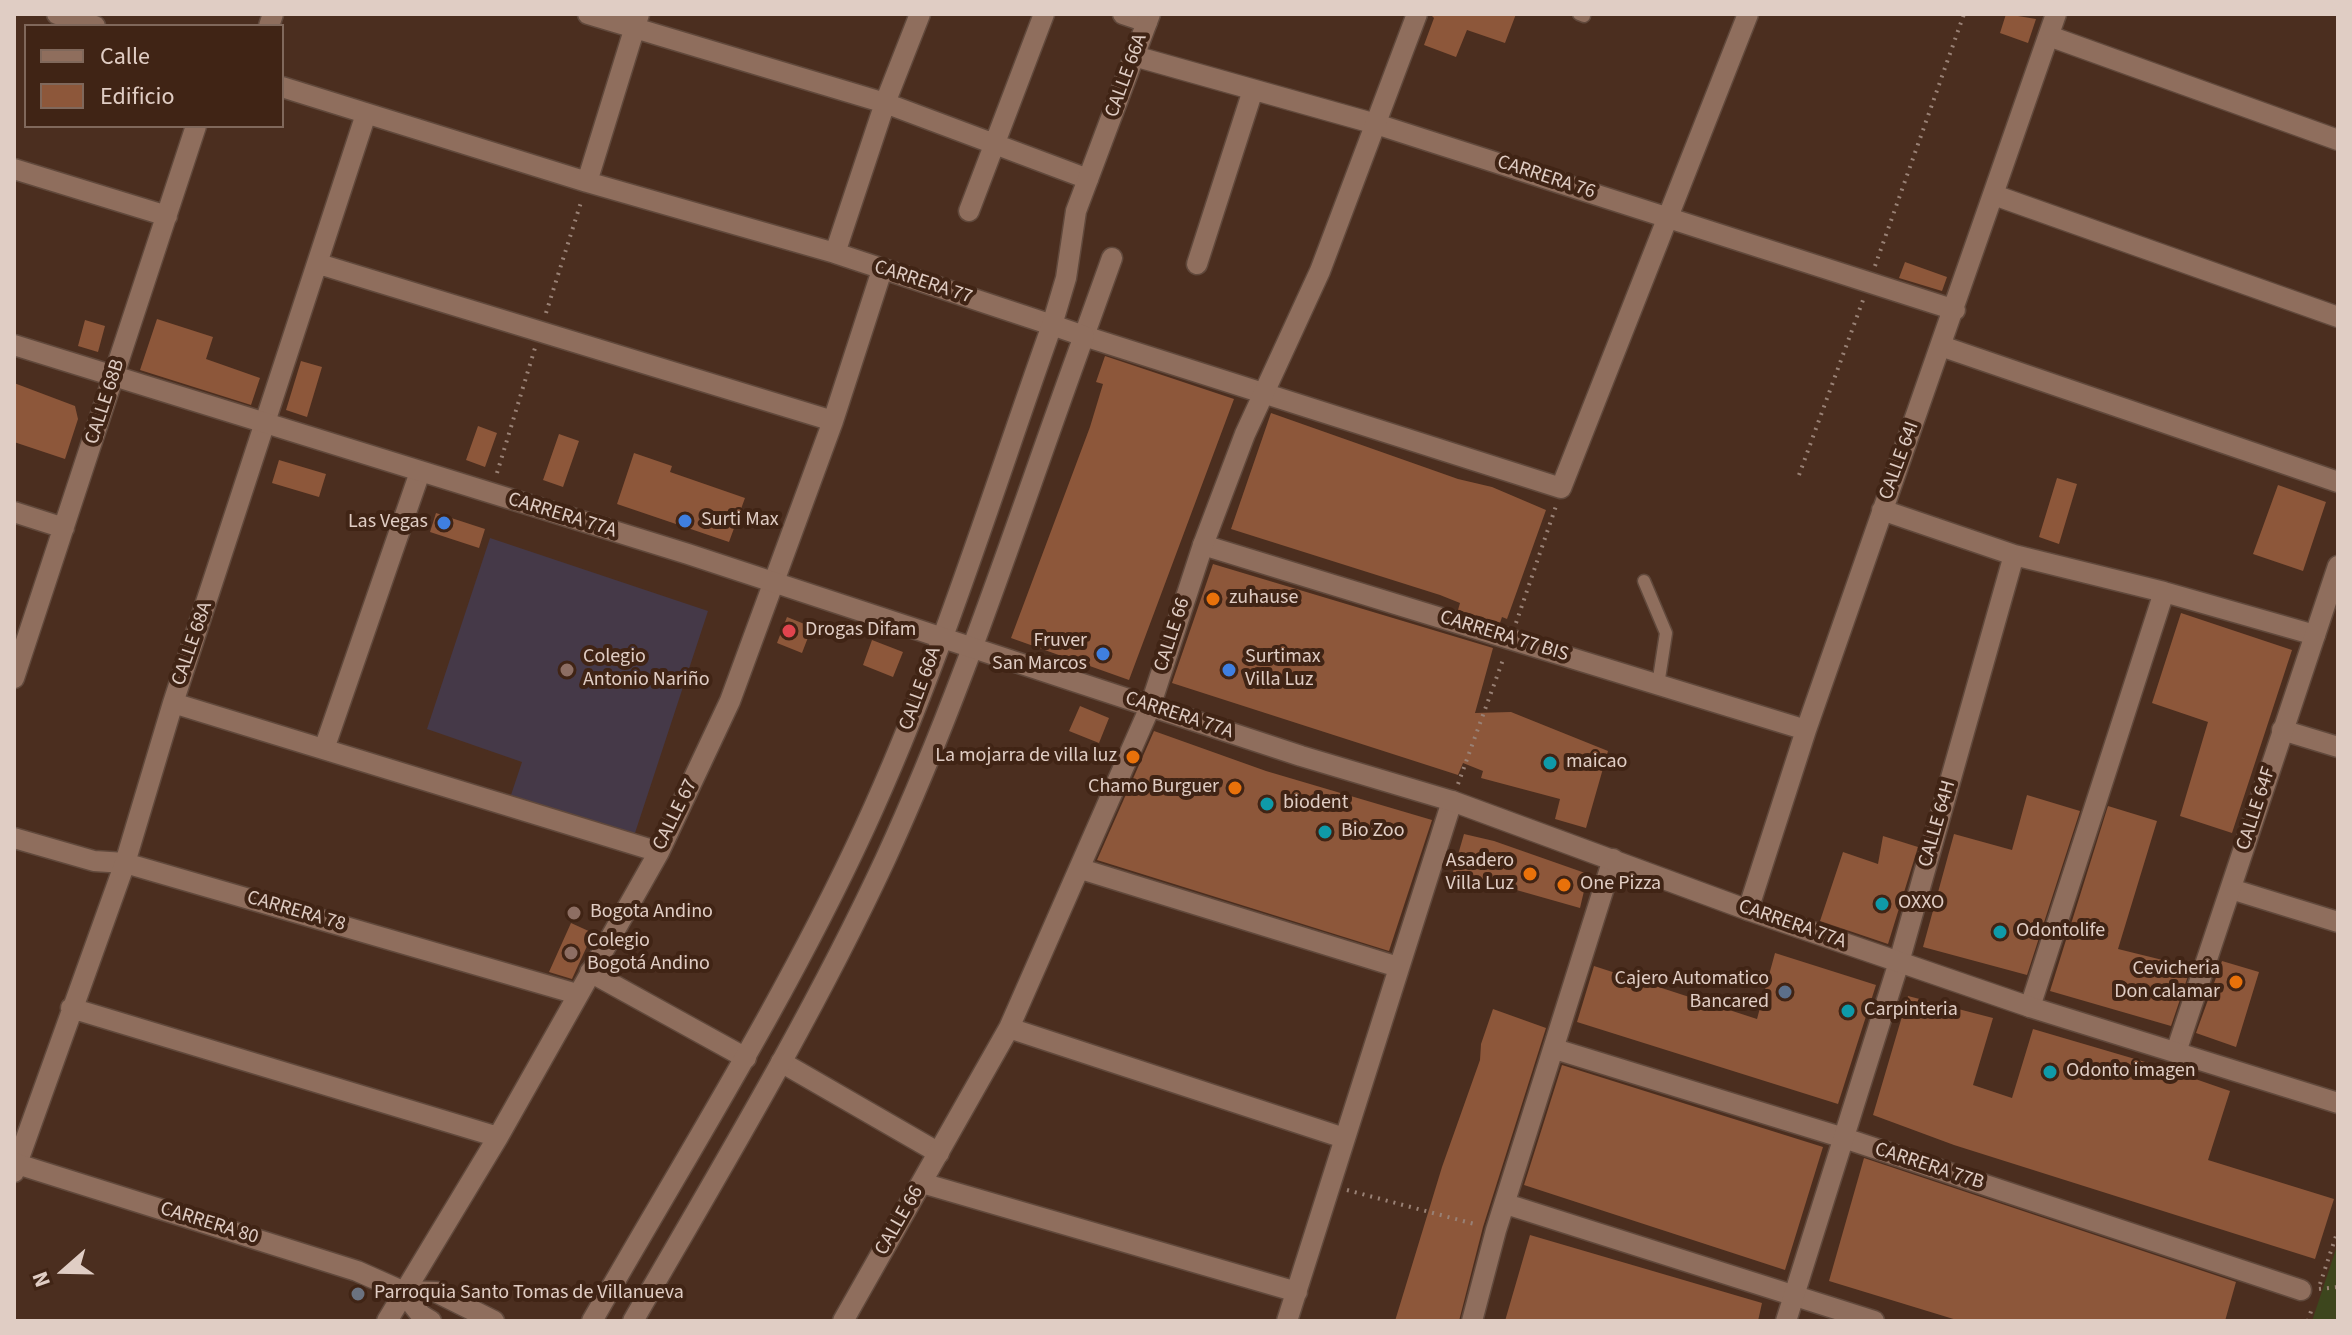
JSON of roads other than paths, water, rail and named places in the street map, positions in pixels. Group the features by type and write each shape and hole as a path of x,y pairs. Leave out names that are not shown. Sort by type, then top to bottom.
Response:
{"street":[{"path":"57,14 89,24"},
{"path":"588,14 637,21 885,103 1088,179"},
{"path":"835,253 885,103 920,14"},
{"path":"969,211 1044,14"},
{"path":"1123,14 1148,18"},
{"name":"CALLE 66","path":"843,1321 1009,1028 1081,869 1150,707 1203,545 1262,392 1320,271 1417,14"},
{"path":"1667,217 1748,14"},
{"name":"CALLE 64I","path":"1748,910 1806,730 2056,14"},
{"name":"CALLE 66A","path":"592,1321 746,1058 865,828 940,637 1052,325 1066,278 1076,211 1148,18"},
{"path":"587,182 637,21"},
{"path":"2049,36 2338,140"},
{"name":"CARRERA 76","path":"1134,56 1376,124 1955,310"},
{"name":"CARRERA 77","path":"284,88 587,182 835,253 1561,488 1667,217"},
{"path":"1197,264 1253,90"},
{"name":"CALLE 68A","path":"15,1166 125,863 173,703 267,424 366,114"},
{"name":"CALLE 68B","path":"14,678 195,128"},
{"path":"14,169 167,216"},
{"path":"1994,195 2338,317"},
{"name":"CALLE 66A","path":"633,1321 781,1062 885,860 971,647 1112,258"},
{"path":"319,264 833,421"},
{"name":"CALLE 67","path":"387,1321 402,1291 498,1137 659,852 730,701 833,421 882,270"},
{"name":"CARRERA 77A","path":"14,345 772,582 1150,707 1452,801 1748,910 2030,1007 2338,1103"},
{"path":"1941,346 2338,482"},
{"path":"324,749 420,472"},
{"path":"1882,510 2014,555 2164,592 2315,635"},
{"path":"14,512 64,528"},
{"name":"CARRERA 77 BIS","path":"1203,545 1806,730"},
{"name":"CALLE 64H","path":"1786,1321 1899,962 2014,555"},
{"name":"CALLE 64F","path":"2176,1052 2338,566"},
{"path":"2030,1007 2164,592"},
{"path":"173,703 659,852"},
{"path":"2282,730 2338,747"},
{"path":"1287,1321 1452,801"},
{"name":"CARRERA 78","path":"14,838 94,861 125,863 577,994"},
{"path":"1472,1321 1496,1230 1613,859"},
{"path":"1081,869 1398,967"},
{"path":"2231,889 2338,922"},
{"path":"590,972 746,1058"},
{"path":"71,1008 498,1137"},
{"path":"1009,1028 1344,1138"},
{"name":"CARRERA 77B","path":"1555,1049 1844,1138 2301,1290"},
{"path":"781,1062 939,1153"},
{"name":"CARRERA 80","path":"15,1166 357,1271 402,1291 436,1292 494,1321"},
{"path":"922,1183 1297,1292"},
{"path":"1506,1204 1874,1321"},
{"name":"CARRERA 80","path":"402,1291 421,1315 431,1321"}],"lane":[{"path":"1644,581 1666,633 1658,685"}],"place":[{"name":"Surti Max","path":"685,521"},
{"name":"Las Vegas","path":"444,523"},
{"name":"zuhause","path":"1213,599"},
{"name":"Drogas Difam","path":"789,631"},
{"name":"Fruver San Marcos","path":"1103,654"},
{"name":"Colegio Antonio Nariño","path":"567,670"},
{"name":"Surtimax Villa Luz","path":"1229,670"},
{"name":"La mojarra de villa luz","path":"1133,757"},
{"name":"maicao","path":"1550,763"},
{"name":"Chamo Burguer","path":"1235,788"},
{"name":"biodent","path":"1267,804"},
{"name":"Bio Zoo","path":"1325,832"},
{"name":"Asadero Villa Luz","path":"1530,874"},
{"name":"One Pizza","path":"1564,885"},
{"name":"OXXO","path":"1882,904"},
{"name":"Bogota Andino","path":"574,913"},
{"name":"Odontolife","path":"2000,932"},
{"name":"Colegio Bogotá Andino","path":"571,953"},
{"name":"Cevicheria Don calamar","path":"2236,982"},
{"name":"Cajero Automatico Bancared","path":"1785,992"},
{"name":"Carpinteria","path":"1848,1011"},
{"name":"Odonto imagen","path":"2050,1072"},
{"name":"Parroquia Santo Tomas de Villanueva","path":"358,1294"}]}
